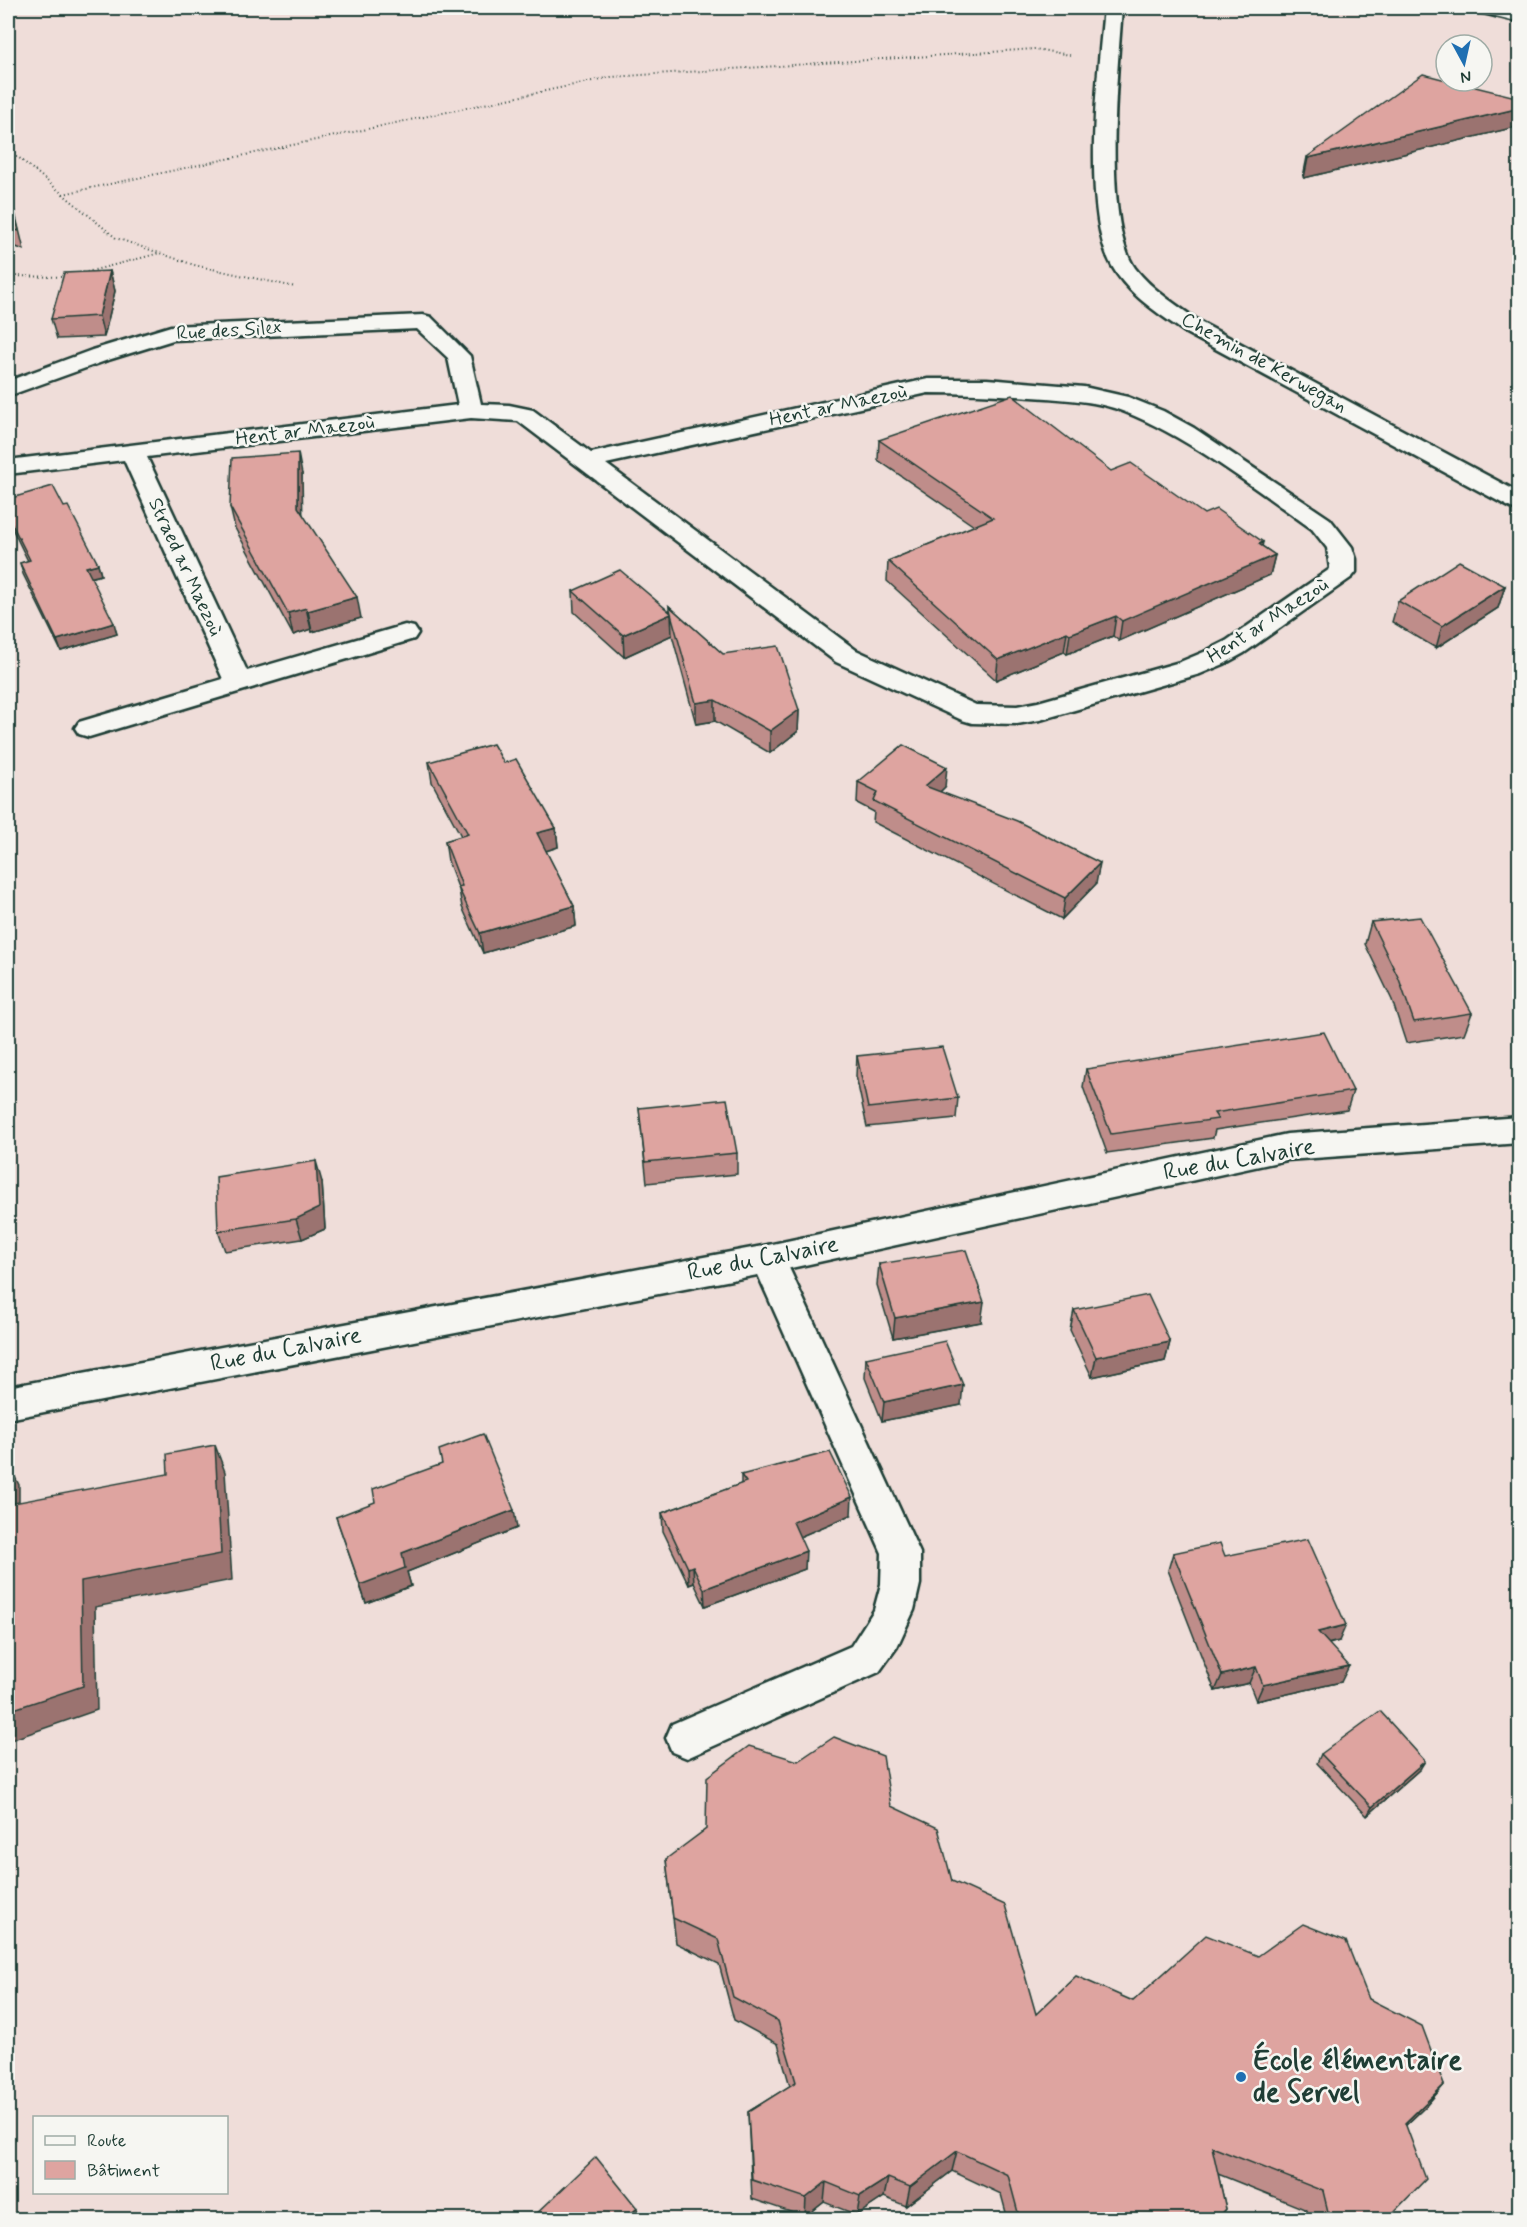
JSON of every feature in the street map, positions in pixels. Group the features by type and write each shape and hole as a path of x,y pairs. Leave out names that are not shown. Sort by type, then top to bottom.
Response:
{"street":[{"name":"Chemin de Kerwegan","path":"1113,8 1105,162 1109,230 1123,267 1155,300 1194,328 1520,503"},
{"path":"1485,8 1520,17"},
{"name":"Rue des Silex","path":"8,389 100,355 171,333 423,322 459,356 471,411"},
{"name":"Hent ar Maezoù","path":"8,467 471,411 509,412 525,415 846,656 972,714 1017,715 1040,711 1190,668 1235,646 1344,572 1339,547 1321,524 1265,484 1186,433 1155,416 1120,402 1084,394 987,386 928,386 587,461"},
{"name":"Straed ar Maezoù","path":"132,452 239,683"},
{"path":"89,728 405,633"},
{"name":"Rue du Calvaire","path":"8,1403 768,1259 1287,1147 1520,1130"},
{"path":"687,1738 865,1659 884,1634 896,1609 902,1581 901,1553 768,1259"}],"path":[{"path":"63,194 611,78 1035,48 1109,62"},
{"path":"8,158 18,157 116,238 195,265 296,288"},
{"path":"78,274 161,253"},
{"path":"8,276 67,276"}],"building":[{"path":"1423,74 1434,77 1434,93 1494,92 1520,98 1520,108 1307,157"},
{"path":"8,187 19,231 8,228"},
{"path":"110,271 99,316 51,319 64,273"},
{"path":"1012,395 1111,471 1131,463 1204,514 1216,509 1263,542 1259,544 1275,555 1122,621 1116,616 1070,634 1067,632 998,660 888,561 993,518 879,440"},
{"path":"298,453 298,507 357,597 308,611 306,608 288,613 230,507 232,458"},
{"path":"53,486 64,507 68,506 98,564 86,567 114,623 57,640 20,563 30,560 8,516 8,499"},
{"path":"1459,561 1505,586 1442,626 1398,601"},
{"path":"620,570 671,613 669,606 723,654 778,646 799,710 770,731 715,700 696,703 671,614 623,635 573,591"},
{"path":"493,744 504,763 516,759 556,828 537,833 574,906 480,933 458,887 462,886 445,841 468,834 429,762"},
{"path":"903,745 947,767 925,786 1017,821 1100,863 1065,898 874,801 878,792 858,782"},
{"path":"1420,917 1472,1013 1414,1022 1399,979 1371,922"},
{"path":"1324,1032 1353,1091 1214,1113 1218,1119 1111,1134 1086,1069"},
{"path":"942,1047 958,1098 868,1108 857,1056"},
{"path":"727,1099 737,1153 645,1162 639,1108"},
{"path":"316,1161 319,1208 296,1219 218,1231 216,1177"},
{"path":"966,1250 984,1302 895,1318 879,1264"},
{"path":"1148,1295 1170,1342 1096,1357 1074,1310"},
{"path":"945,1341 963,1385 884,1402 866,1358"},
{"path":"483,1434 514,1510 402,1553 405,1568 360,1585 336,1517 375,1502 373,1489 442,1464 439,1450"},
{"path":"215,1445 221,1554 81,1581 83,1686 8,1711 8,1504 168,1474 167,1454"},
{"path":"830,1452 852,1497 793,1522 806,1551 704,1589 693,1566 688,1568 662,1513 746,1482 741,1475"},
{"path":"1308,1539 1346,1625 1318,1632 1349,1666 1263,1685 1256,1667 1222,1675 1173,1553 1220,1543 1225,1556"},
{"path":"1380,1711 1425,1761 1372,1807 1321,1754"},
{"path":"834,1737 883,1756 891,1806 938,1828 952,1881 1005,1905 1036,2014 1076,1976 1133,2001 1206,1935 1258,1956 1303,1924 1346,1941 1369,1999 1422,2026 1444,2085 1405,2123 1426,2179 1386,2220 1330,2220 1323,2191 1212,2147 1226,2209 1216,2220 1020,2220 1008,2175 957,2151 910,2187 888,2178 860,2196 826,2182 806,2198 752,2180 748,2112 796,2082 778,2021 733,1997 718,1939 673,1918 666,1859 706,1829 707,1777 749,1746 798,1761"},
{"path":"596,2157 637,2208 625,2220 530,2220"}],"place":[{"name":"École élémentaire de Servel","path":"1241,2077"}]}
